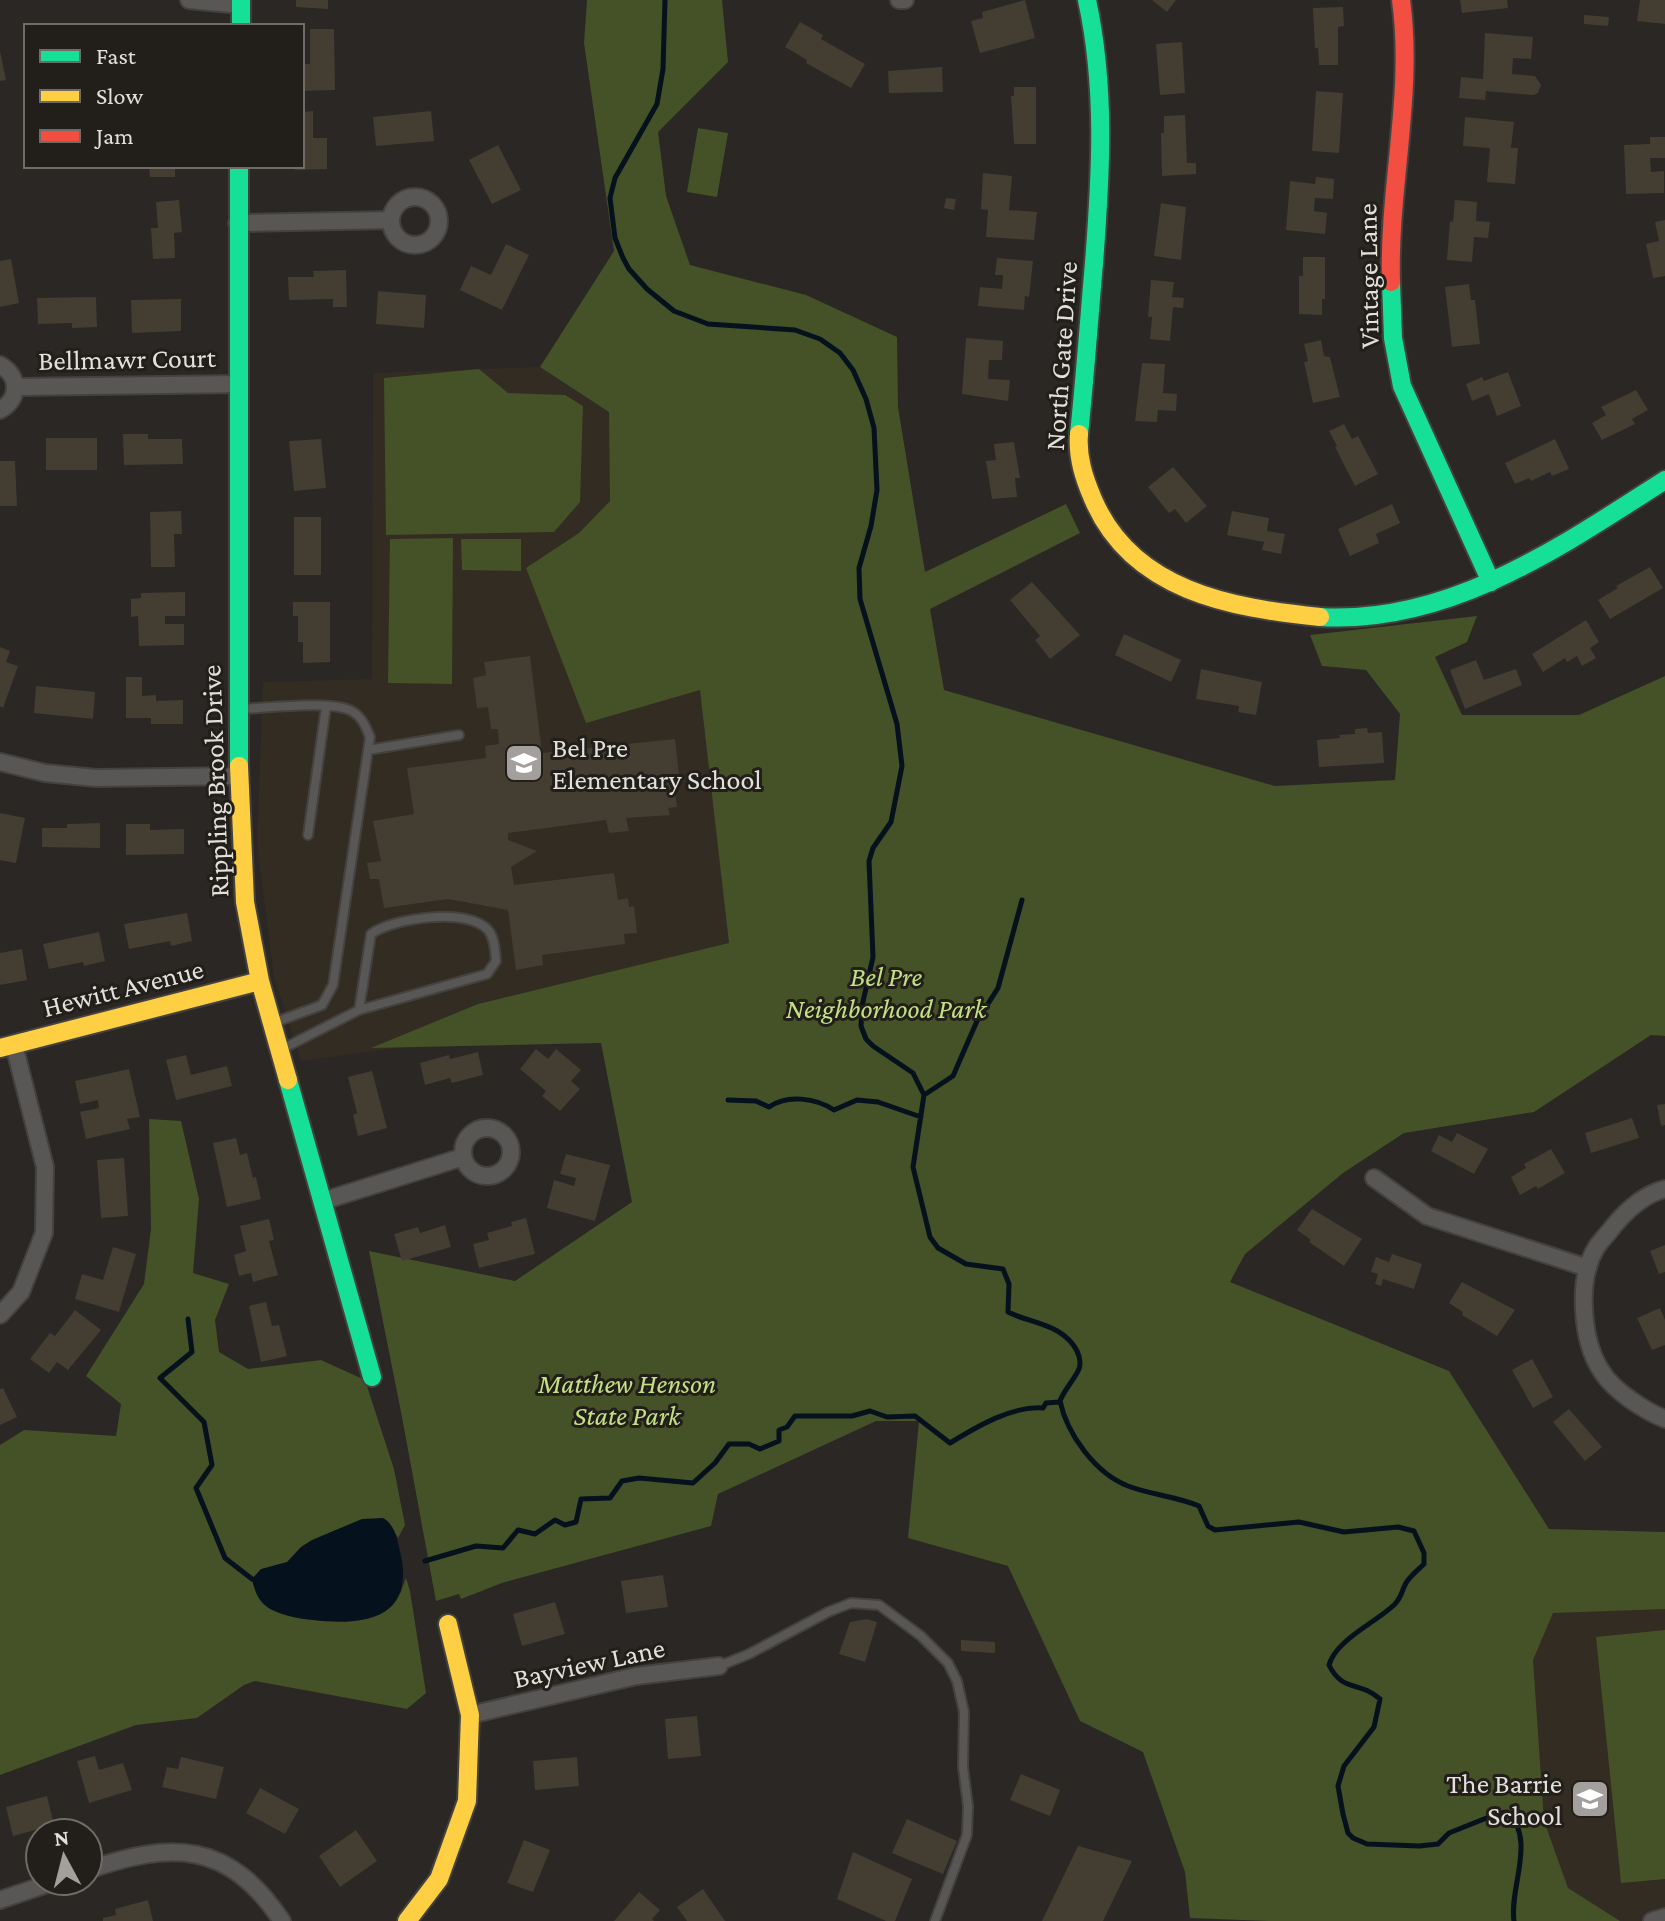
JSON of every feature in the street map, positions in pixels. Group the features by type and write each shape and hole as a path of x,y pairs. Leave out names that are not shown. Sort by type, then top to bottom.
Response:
{"street":[{"path":"189,0 241,3 241,24"},
{"path":"899,0 905,0"},
{"name":"North Gate Drive","path":"1087,0 1095,33 1103,99 1103,156 1078,450 1086,487 1101,517 1129,554 1155,573 1193,592 1249,609 1336,618 1403,610 1491,582 1556,547 1665,480"},
{"name":"Vintage Lane","path":"1401,0 1406,37 1404,96 1390,246 1393,338 1402,386 1491,582"},
{"name":"Rippling Brook Drive","path":"239,168 239,776 245,902 260,981 372,1377"},
{"path":"237,223 390,220"},
{"name":"Bellmawr Court","path":"0,365 11,372 16,387 11,402 0,410"},
{"name":"Bellmawr Court","path":"16,387 239,384"},
{"path":"0,762 45,773 96,778 239,776"},
{"name":"Hewitt Avenue","path":"7,1046 260,981"},
{"path":"0,1315 21,1292 44,1233 45,1167 7,1046"},
{"path":"323,1201 463,1157"},
{"path":"1374,1178 1427,1216 1588,1268"},
{"path":"1665,1189 1625,1211 1596,1248 1588,1268 1583,1300 1590,1345 1602,1373 1645,1411 1665,1419"},
{"path":"407,1921 439,1879 467,1801 470,1715 448,1624"},
{"name":"Bayview Lane","path":"470,1715 636,1676 719,1666"},
{"path":"104,1866 161,1851 206,1857 235,1869 263,1893 282,1921"},
{"path":"0,1900 24,1892"},
{"path":"1652,1921 1665,1917"}],"lane":[{"path":"308,835 326,707"},
{"path":"239,709 348,709 364,721 370,737 333,985 322,1005 272,1023"},
{"path":"368,750 459,735"},
{"path":"280,1050 359,1010 487,974 496,961 495,943 488,929 471,920 449,916 384,925 371,934 359,1010"},
{"path":"719,1666 851,1603 879,1605 921,1636 948,1663 957,1681 964,1712 967,1835 935,1921"}],"shaded area":[{"name":"Bel Pre Elementary School","path":"540,367 610,382 805,654 742,1061 609,1019 301,1061 274,977 257,844 263,682 372,679 373,373"},
{"name":"The Barrie School","path":"1507,1566 1665,1567 1665,1921 1564,1921 1542,1887"}],"green space":[{"path":"587,0 722,0 728,62 658,132 666,196 690,265 806,295 897,337 898,407 925,572 1066,504 1080,533 930,609 944,690 1275,786 1395,780 1400,714 1366,670 1322,666 1310,635 1477,616 1467,642 1435,657 1462,715 1579,715 1665,676 1665,1036 1651,1035 1534,1112 1404,1133 1343,1173 1245,1254 1230,1282 1449,1371 1549,1529 1665,1532 1665,1609 1553,1613 1533,1660 1544,1821 1568,1888 1620,1921 1269,1921 1190,1918 1185,1872 1143,1752 1080,1721 1008,1566 908,1538 919,1421 876,1421 718,1494 711,1526 502,1583 461,1599 459,1594 436,1601 369,1251 515,1281 632,1202 601,1043 371,1048 478,1004 729,943 700,690 586,723 526,568 579,533 610,501 609,412 540,367 614,251 584,43"},
{"path":"698,128 728,133 717,197 687,192"},
{"path":"479,369 508,393 565,395 583,406 580,502 554,532 386,535 384,378"},
{"path":"453,538 452,684 388,683 390,539"},
{"path":"461,539 521,539 521,571 462,570"},
{"path":"149,1119 181,1121 199,1199 193,1273 229,1284 215,1320 219,1352 248,1369 321,1360 365,1380 394,1469 405,1525 398,1538 388,1521 400,1594 406,1578 410,1591 426,1693 407,1709 255,1681 244,1685 197,1718 136,1725 0,1775 0,1445 24,1430 116,1436 121,1404 86,1376 144,1284 151,1229"},
{"path":"1665,1630 1665,1879 1621,1883 1596,1637"}],"water":[{"path":"383,1518 396,1535 403,1577 400,1593 392,1606 381,1614 350,1621 308,1619 276,1612 259,1597 252,1579 261,1569 287,1562 312,1540 362,1519"}],"building":[{"path":"296,0 328,0 328,9 296,7"},
{"path":"1025,0 1035,38 980,53 971,21 983,18 982,12"},
{"path":"1152,0 1176,0 1167,12"},
{"path":"1460,0 1507,0 1508,8 1462,13"},
{"path":"1640,0 1665,0 1665,24 1637,21"},
{"path":"1343,7 1344,26 1338,27 1338,65 1319,65 1313,8"},
{"path":"1584,15 1609,17 1608,26 1584,24"},
{"path":"800,22 823,35 821,39 865,64 851,88 806,63 807,60 785,47"},
{"path":"310,29 334,29 335,90 304,91 304,64 310,64"},
{"path":"1485,33 1533,37 1531,59 1513,58 1512,74 1535,76 1541,85 1538,93 1486,91 1485,100 1459,98 1461,77 1483,79"},
{"path":"1182,42 1185,93 1160,95 1156,44"},
{"path":"0,51 6,80 0,81"},
{"path":"942,67 943,92 889,93 888,71"},
{"path":"1014,87 1036,87 1036,144 1014,144 1011,96 1014,96"},
{"path":"1316,91 1343,93 1339,153 1312,151"},
{"path":"313,111 313,138 327,138 327,169 295,170 304,168 304,112"},
{"path":"431,111 434,141 376,146 373,117"},
{"path":"1185,115 1187,163 1196,163 1196,174 1162,176 1161,133 1164,133 1164,116"},
{"path":"1465,117 1514,122 1511,148 1518,148 1515,184 1487,182 1490,148 1463,146"},
{"path":"1650,137 1665,137 1665,158 1650,158 1651,172 1664,171 1664,193 1626,194 1624,145 1650,144"},
{"path":"498,145 521,190 492,204 469,160"},
{"path":"149,168 175,168 175,177 150,177"},
{"path":"983,173 1012,176 1009,210 1037,212 1034,240 986,237 988,210 981,209"},
{"path":"1316,177 1334,179 1333,199 1315,198 1314,211 1327,213 1325,234 1286,230 1290,181 1315,184"},
{"path":"946,198 956,199 954,210 944,208"},
{"path":"179,200 182,232 174,233 175,258 153,259 151,228 158,228 156,202"},
{"path":"1455,200 1477,202 1476,221 1490,222 1488,238 1474,237 1472,262 1447,260"},
{"path":"1161,203 1186,207 1181,260 1154,256"},
{"path":"1665,220 1665,276 1653,278 1646,244 1659,241 1655,222"},
{"path":"506,244 529,255 502,310 460,290 471,266 491,275"},
{"path":"1303,257 1325,257 1322,315 1299,314 1299,276 1303,276"},
{"path":"997,258 1033,261 1029,297 1025,296 1024,310 978,306 980,287 1002,289 1003,275 995,275"},
{"path":"11,259 19,303 0,307 0,261"},
{"path":"346,270 347,307 333,307 333,299 289,300 288,277 314,277 313,271"},
{"path":"1151,280 1174,282 1172,297 1184,298 1183,308 1173,307 1170,341 1150,339"},
{"path":"1469,284 1471,300 1475,300 1480,344 1452,347 1445,287"},
{"path":"378,291 426,295 424,328 376,324"},
{"path":"96,297 97,327 72,328 72,323 38,324 37,298"},
{"path":"181,299 181,331 132,333 131,300"},
{"path":"966,338 1003,341 1002,360 989,360 988,379 1010,380 1008,401 962,394"},
{"path":"1321,340 1324,356 1330,357 1340,397 1313,403 1304,362 1308,361 1304,344"},
{"path":"1142,363 1165,364 1163,393 1177,394 1176,411 1158,410 1157,422 1135,421"},
{"path":"1508,372 1521,406 1497,416 1489,394 1472,401 1466,384"},
{"path":"1636,390 1648,410 1632,419 1635,424 1602,440 1592,423 1606,415 1601,407"},
{"path":"1344,424 1352,439 1358,436 1378,474 1355,486 1329,431"},
{"path":"123,434 148,434 148,439 182,439 183,464 124,465"},
{"path":"46,438 97,438 97,470 46,470"},
{"path":"321,439 326,488 294,491 289,441"},
{"path":"1555,439 1569,469 1515,484 1505,463"},
{"path":"1014,442 1020,478 1015,478 1017,497 992,499 986,461 996,460 994,444"},
{"path":"0,461 15,461 17,506 0,506"},
{"path":"1173,467 1207,506 1186,523 1175,509 1169,513 1148,487"},
{"path":"1392,504 1400,523 1376,534 1379,543 1350,556 1338,529"},
{"path":"181,511 182,534 174,534 175,567 151,567 150,512"},
{"path":"1232,511 1269,518 1267,531 1285,534 1281,554 1262,550 1264,542 1227,535"},
{"path":"294,517 321,517 321,575 294,575"},
{"path":"1650,567 1663,588 1610,619 1598,600"},
{"path":"1032,582 1080,635 1050,659 1035,640 1040,636 1010,600"},
{"path":"185,592 185,616 165,616 165,624 184,624 184,645 139,646 138,616 131,617 131,599 141,598 141,593"},
{"path":"293,602 330,602 330,662 303,663 303,642 298,642 298,616 293,616"},
{"path":"1586,620 1599,642 1590,648 1596,658 1582,666 1577,656 1567,662 1565,658 1543,672 1532,654"},
{"path":"1124,634 1181,660 1171,682 1115,655"},
{"path":"0,647 10,651 6,662 18,666 3,708 0,706"},
{"name":"Bel Pre Elementary School","path":"530,656 542,753 675,739 680,784 674,785 677,807 668,808 670,815 626,818 629,831 609,833 606,820 508,833 508,840 537,851 511,867 514,885 614,873 618,900 628,898 629,907 634,906 637,933 624,934 625,944 542,955 543,965 516,970 508,910 448,899 384,908 379,879 370,879 367,863 381,861 373,821 414,814 407,768 486,758 485,746 499,744 498,729 491,729 488,707 477,708 473,678 486,675 484,662"},
{"path":"1476,660 1484,680 1516,669 1522,685 1465,709 1450,670"},
{"path":"1201,669 1262,682 1256,715 1238,712 1239,706 1196,699"},
{"path":"126,677 142,677 142,696 156,695 156,701 183,700 183,724 151,724 151,718 126,718"},
{"path":"36,686 95,692 93,719 34,713"},
{"path":"1367,728 1368,733 1382,732 1384,763 1319,767 1317,740 1340,738 1339,735 1355,734 1355,729"},
{"path":"0,813 25,818 16,863 0,860"},
{"path":"100,823 100,848 42,847 42,828"},
{"path":"126,824 150,824 150,830 184,829 184,854 126,855"},
{"path":"187,913 192,941 171,946 170,941 129,949 124,924"},
{"path":"99,932 105,961 49,969 43,944"},
{"path":"22,949 27,980 0,985 0,953"},
{"path":"536,1049 548,1059 556,1049 581,1070 571,1081 580,1089 560,1111 542,1096 546,1091 520,1069"},
{"path":"478,1052 483,1075 452,1083 450,1078 425,1085 420,1063 449,1055 450,1059"},
{"path":"186,1055 191,1075 227,1066 232,1086 176,1100 166,1060"},
{"path":"129,1069 140,1117 127,1119 130,1129 86,1139 80,1112 99,1108 98,1100 80,1104 75,1081"},
{"path":"372,1071 387,1128 358,1136 353,1115 357,1113 348,1077"},
{"path":"1665,1104 1665,1125 1661,1126 1657,1105"},
{"path":"1632,1118 1639,1138 1591,1153 1585,1133"},
{"path":"1457,1133 1488,1149 1474,1174 1431,1151 1439,1135 1452,1142"},
{"path":"236,1138 240,1155 247,1153 261,1199 227,1207 213,1143"},
{"path":"1551,1149 1565,1173 1538,1189 1536,1186 1520,1195 1511,1177 1526,1168 1524,1164"},
{"path":"566,1154 610,1165 595,1221 547,1208 554,1180 574,1186 576,1178 560,1174"},
{"path":"124,1158 128,1216 101,1218 97,1160"},
{"path":"1312,1209 1362,1239 1344,1266 1297,1230"},
{"path":"526,1218 535,1254 479,1268 473,1244 489,1240 487,1233 512,1226 511,1222"},
{"path":"269,1219 274,1240 269,1241 278,1275 253,1282 251,1273 239,1276 234,1255 246,1251 240,1226"},
{"path":"445,1225 451,1247 402,1261 394,1234 418,1227 420,1233"},
{"path":"1665,1245 1665,1272 1659,1274 1650,1251"},
{"path":"113,1247 136,1254 119,1312 75,1299 82,1274 103,1280"},
{"path":"1392,1254 1422,1264 1414,1289 1383,1279 1381,1286 1375,1284 1378,1274 1371,1272 1376,1257 1389,1262"},
{"path":"1462,1282 1515,1310 1497,1336 1462,1315 1463,1312 1449,1303"},
{"path":"266,1302 272,1326 279,1325 287,1356 261,1362 249,1306"},
{"path":"1660,1308 1665,1320 1665,1345 1652,1350 1637,1318"},
{"path":"75,1310 101,1330 68,1370 57,1362 49,1373 30,1359 50,1333 55,1336"},
{"path":"1532,1359 1553,1397 1533,1408 1512,1370"},
{"path":"3,1388 17,1417 0,1425 0,1389"},
{"path":"1569,1409 1602,1447 1585,1461 1553,1422"},
{"path":"663,1575 668,1607 626,1613 621,1581"},
{"path":"555,1602 565,1634 522,1646 513,1614"},
{"path":"867,1619 877,1622 865,1662 839,1654 850,1622"},
{"path":"961,1640 995,1642 995,1653 961,1651"},
{"path":"697,1716 701,1756 668,1759 665,1719"},
{"path":"95,1756 99,1770 123,1763 132,1790 89,1803 77,1761"},
{"path":"181,1757 224,1767 216,1799 162,1787 167,1767 178,1769"},
{"path":"577,1757 579,1786 535,1790 533,1761"},
{"path":"1021,1774 1060,1790 1050,1816 1010,1800"},
{"path":"260,1788 299,1809 285,1834 246,1813"},
{"path":"47,1796 52,1817 24,1817 24,1833 13,1836 6,1807"},
{"path":"907,1819 957,1841 943,1874 892,1853"},
{"path":"356,1830 377,1861 340,1887 319,1856"},
{"path":"524,1840 550,1850 533,1892 507,1883"},
{"path":"1078,1846 1132,1861 1103,1921 1042,1921"},
{"path":"853,1852 912,1879 895,1921 886,1921 837,1899"},
{"path":"703,1889 725,1921 687,1921 677,1907"},
{"path":"639,1892 660,1910 652,1919 654,1921 614,1921"},
{"path":"148,1900 153,1921 103,1921 103,1918 116,1915 115,1909"}],"waterway":[{"path":"665,0 663,69 657,104 615,178 610,198 615,238 623,258 647,289 674,311 708,324 795,330 820,339 840,353 853,370 874,428 877,490 859,568 860,599 897,724 902,766 891,822 873,848 869,861 873,957 862,1006 861,1026 866,1039 873,1046 913,1073 924,1095 913,1167 930,1237 938,1248 966,1264 1003,1269 1009,1284 1008,1312 1055,1330 1071,1342 1080,1364 1060,1401 1064,1414 1084,1451 1116,1480 1199,1506 1208,1526 1215,1530 1299,1522 1344,1532 1398,1527 1414,1531 1424,1553 1424,1564 1408,1580 1394,1605 1339,1648 1329,1665 1345,1683 1380,1699 1374,1727 1344,1766 1338,1786 1343,1814 1348,1833 1367,1844 1419,1846 1438,1844 1449,1833 1507,1812 1516,1823 1521,1849 1514,1921"},
{"path":"924,1095 953,1076 977,1021 998,988 1022,900"},
{"path":"728,1100 756,1101 769,1107 784,1100 802,1099 834,1110 857,1100 878,1102 921,1117"},
{"path":"188,1319 192,1352 160,1378 204,1422 212,1465 196,1488 225,1558 252,1579"},
{"path":"425,1561 476,1546 503,1548 518,1530 535,1534 555,1520 565,1525 576,1522 581,1499 610,1498 622,1481 639,1478 693,1483 715,1463 729,1444 749,1444 760,1449 779,1441 779,1430 787,1427 795,1416 852,1416 870,1411 887,1417 915,1416 950,1443 1007,1414 1059,1402"}],"traffic: fast":[{"path":"241,0 241,24"},
{"path":"1079,434 1100,163 1097,66 1087,0"},
{"path":"239,168 239,766"},
{"path":"1391,282 1393,338 1402,386 1491,582"},
{"path":"1320,617 1368,616 1414,608 1459,595 1545,554 1665,480"},
{"path":"288,1080 372,1377"}],"traffic: slow":[{"path":"1079,434 1082,467 1093,499 1110,530 1132,555 1158,574 1219,600 1252,608 1320,617"},
{"path":"239,766 245,902 260,981 288,1080"},
{"path":"0,1048 260,981"},
{"path":"407,1921 439,1879 467,1801 470,1715 448,1624"}],"traffic: jam":[{"path":"1391,282 1393,212 1403,106 1401,0"}],"place":[{"name":"Bel Pre Elementary School","path":"524,763"},
{"name":"The Barrie School","path":"1590,1799"}],"park label":[{"name":"Bel Pre Neighborhood Park","path":"886,992"},
{"name":"Matthew Henson State Park","path":"627,1399"}]}
